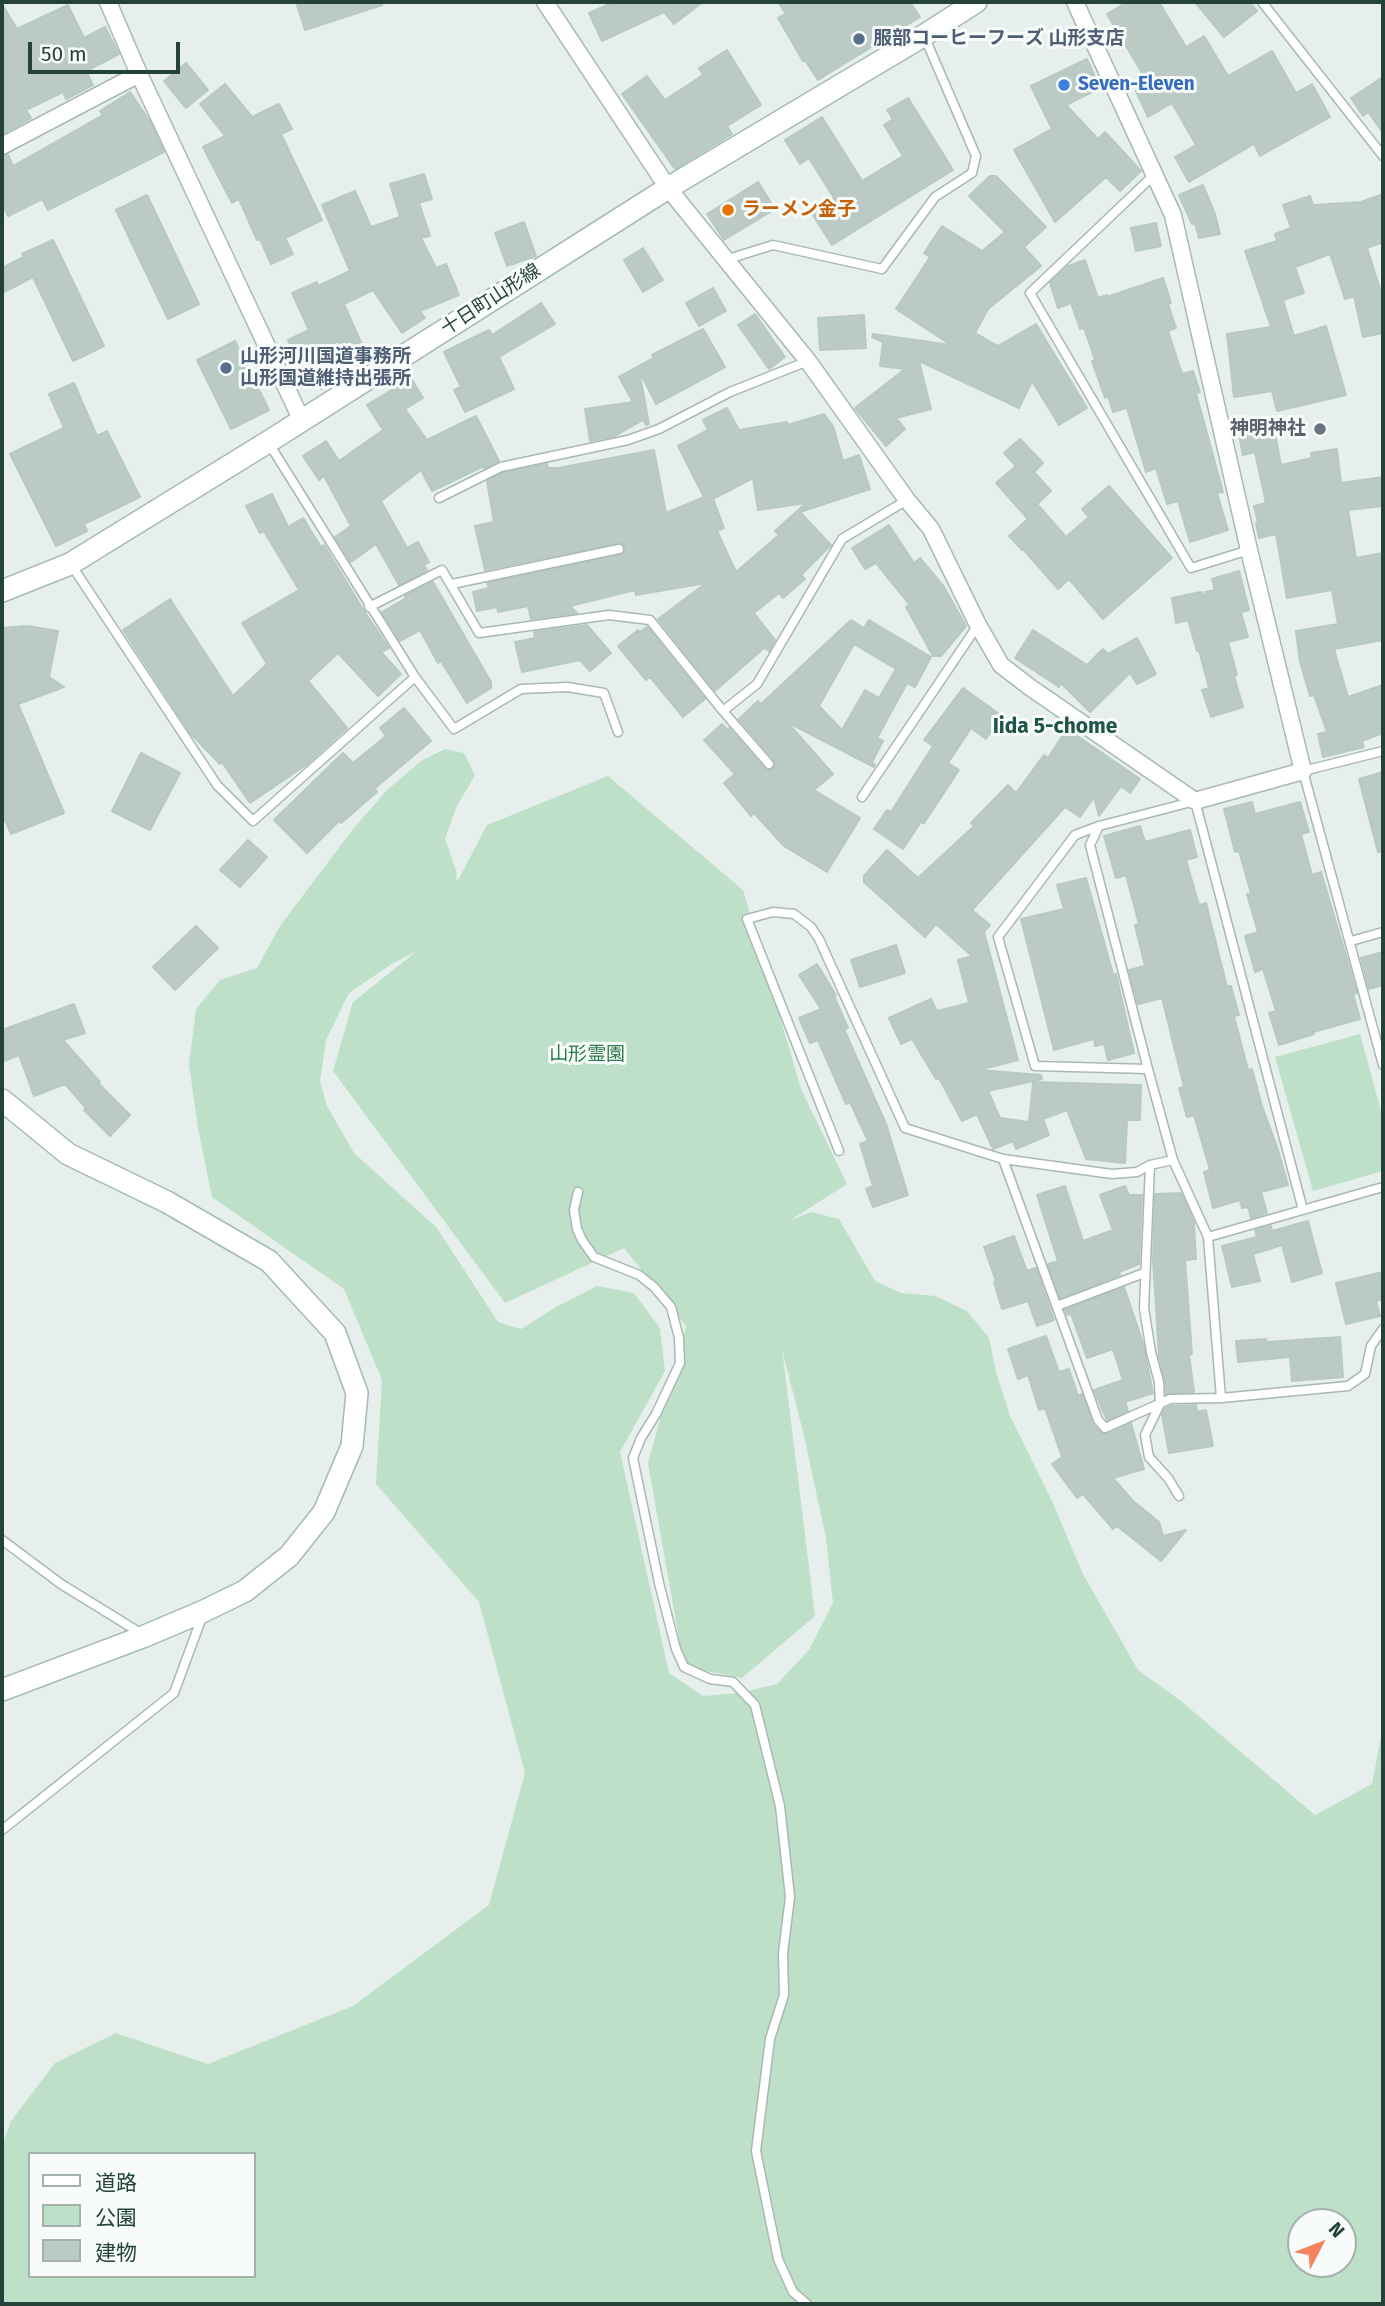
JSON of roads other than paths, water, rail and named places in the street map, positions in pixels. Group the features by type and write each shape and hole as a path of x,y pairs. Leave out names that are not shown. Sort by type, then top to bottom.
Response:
{"main road":[{"name":"十日町山形線","path":"2,592 70,564 302,421 668,188 976,2"},
{"path":"2,1100 68,1154 167,1202 268,1261 335,1333 357,1393 352,1446 324,1512 289,1556 245,1591 204,1611 2,1690"}],"street":[{"path":"108,2 139,75 302,421"},
{"path":"545,2 668,188 808,361 907,500 931,529 978,625 1001,665 1195,801 1303,771 1249,550 1173,215 1075,2"},
{"path":"2,146 139,75"}],"lane":[{"path":"1262,2 1383,156"},
{"path":"728,259 773,245 882,269 935,197 971,173 976,156 923,36"},
{"path":"1155,174 1030,293 1191,568 1249,550"},
{"path":"439,498 501,467 628,440 659,429 730,392 808,361"},
{"path":"268,442 369,607 415,677 454,729 521,689 567,687 604,693 618,732"},
{"path":"723,711 757,684 842,539 907,500"},
{"path":"452,584 620,549"},
{"path":"70,564 217,785 253,821 415,677"},
{"path":"369,607 442,570 479,633 609,615 650,620 769,764"},
{"path":"862,797 978,625"},
{"path":"1383,751 1303,771 1383,1065"},
{"path":"1148,1069 1035,1066 998,937 1074,835 1098,826 1195,801 1303,1210"},
{"path":"1098,826 1090,845 1148,1069 1173,1160 1208,1237 1221,1398"},
{"path":"839,1152 747,919 772,912 794,914 811,927 905,1128 1003,1159 1112,1174 1137,1172 1150,1165 1173,1160"},
{"path":"1351,941 1383,932"},
{"path":"1003,1159 1098,1420 1105,1428 1170,1399 1221,1398 1348,1385 1365,1374 1371,1346 1383,1329"},
{"path":"1150,1165 1144,1308 1159,1382 1160,1404 1146,1434 1149,1457 1168,1478 1179,1496"},
{"path":"1208,1237 1383,1187"},
{"path":"578,1192 574,1210 577,1229 594,1257 639,1275 654,1287 671,1307 680,1338 680,1363 656,1414 641,1437 633,1458 659,1583 676,1649 684,1667 709,1679 733,1682 755,1705 780,1806 790,1897 783,1953 784,1995 770,2039 756,2151 778,2259 793,2292 807,2304"},
{"path":"1057,1307 1144,1273"},
{"path":"2,1540 61,1584 145,1636"},
{"path":"2,1830 174,1693 204,1611"}],"place":[{"name":"服部コーヒーフーズ 山形支店","path":"859,39"},
{"name":"Seven-Eleven","path":"1064,85"},
{"name":"ラーメン金子","path":"728,210"},
{"name":"山形河川国道事務所 山形国道維持出張所","path":"226,368"},
{"name":"神明神社","path":"1320,429"}],"district":[{"name":"Iida 5-chome","path":"1055,727"}],"park label":[{"name":"山形霊園","path":"587,1055"}]}
